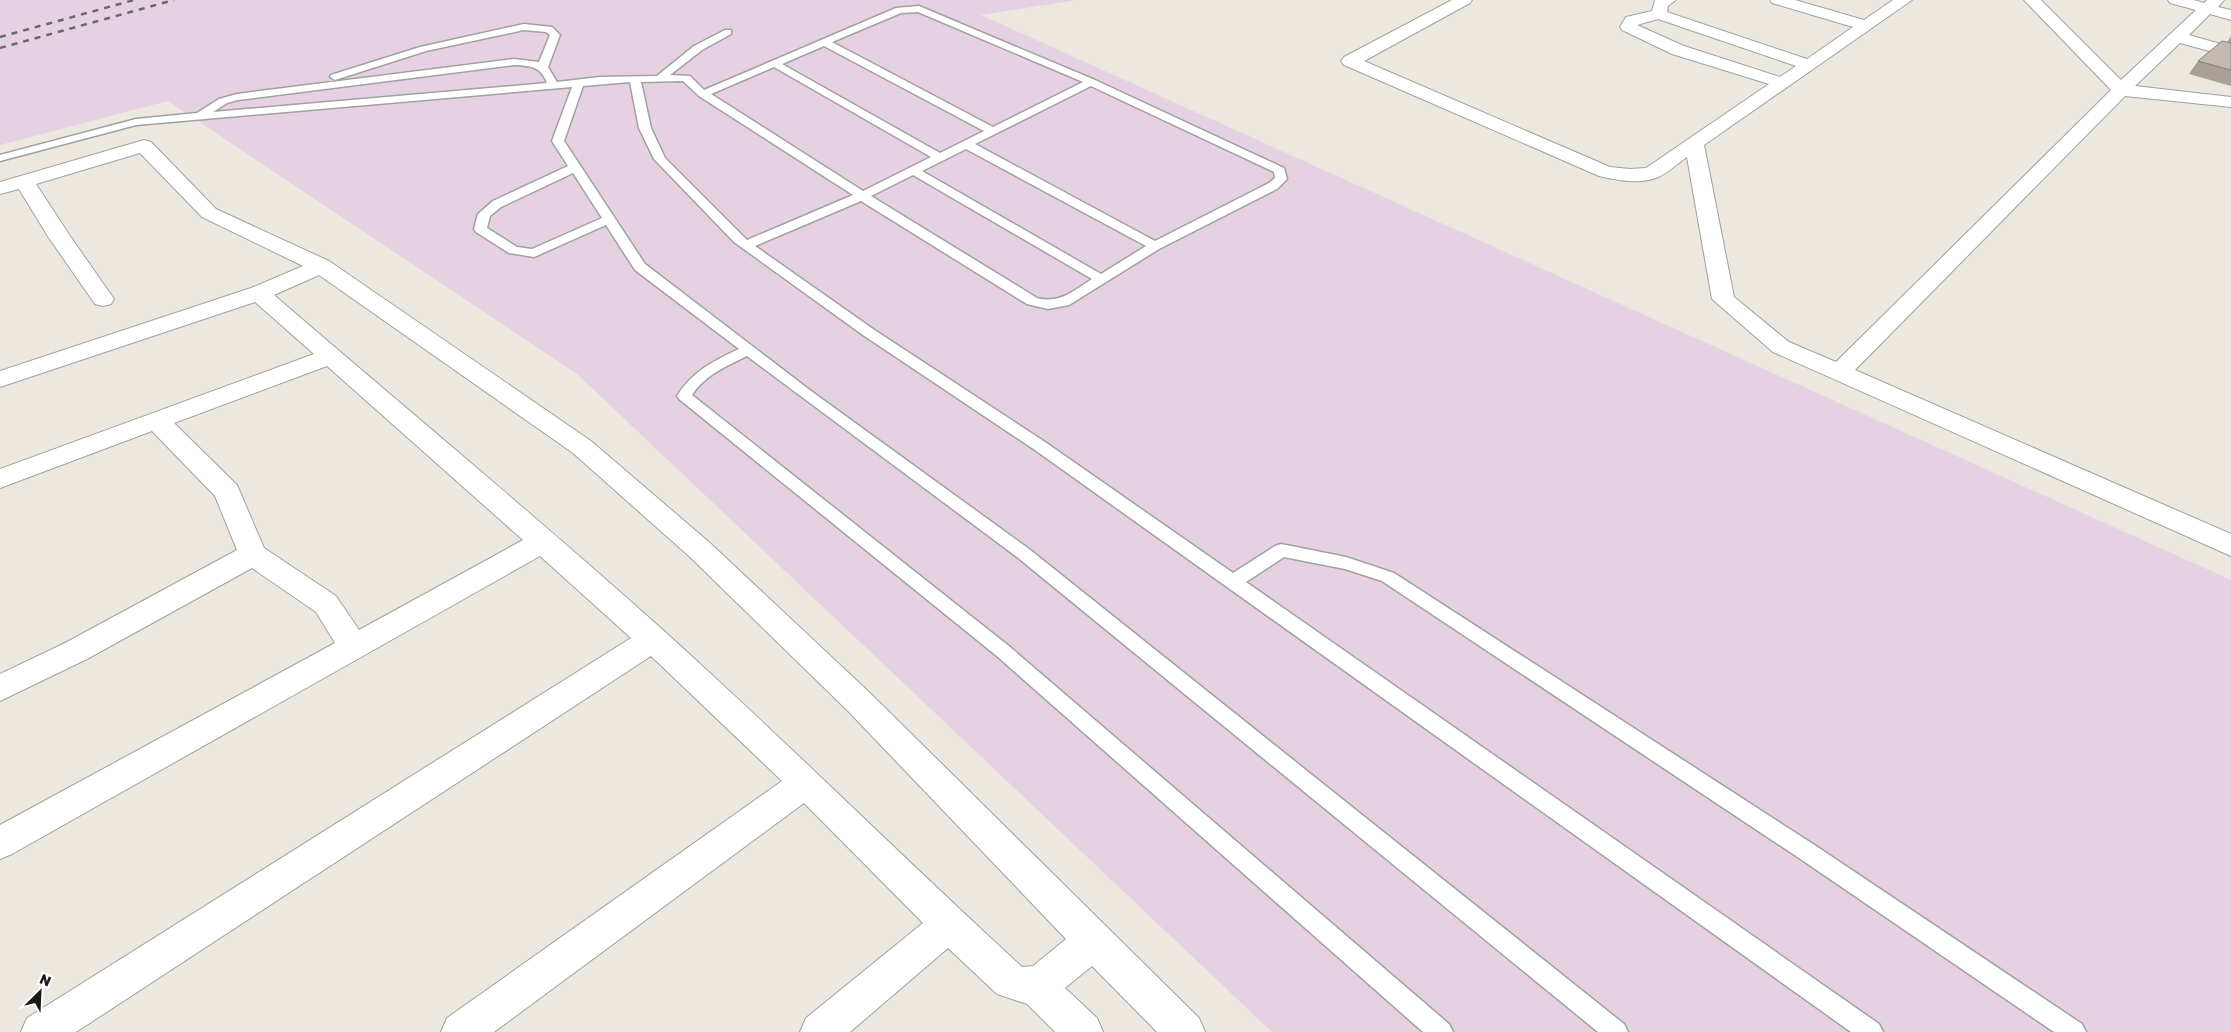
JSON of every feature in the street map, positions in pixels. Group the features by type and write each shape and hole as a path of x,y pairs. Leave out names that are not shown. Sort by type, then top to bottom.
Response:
{"street":[{"path":"1464,0 1350,61 1606,172 1630,175 1651,173 1904,0"},
{"path":"1778,0 1866,26"},
{"path":"2032,0 2121,90 2231,102"},
{"path":"2176,0 2212,4 2231,15"},
{"path":"1839,372 2121,90 2212,4"},
{"path":"1782,83 1678,50 1628,27 1632,20 1664,7 1809,65"},
{"path":"2177,37 2231,52"},
{"path":"1694,143 1723,299 1781,347 2231,546"},
{"path":"0,188 144,146 209,213 321,266 582,447 700,550 859,702 1092,941 1185,1032"},
{"path":"24,181 60,238 103,299"},
{"path":"0,379 259,293 321,266"},
{"path":"259,293 653,639 806,783 949,924 1010,981 1024,986 1035,986 1092,941"},
{"path":"0,479 330,356"},
{"path":"157,421 226,492 253,554 326,604 354,647"},
{"path":"0,843 543,542"},
{"path":"0,688 76,651 253,554"},
{"path":"41,1032 653,639"},
{"path":"461,1032 806,783"},
{"path":"820,1032 949,924"},
{"path":"1035,986 1083,1032"}],"lane":[{"path":"0,158 136,122 600,80 686,78 703,94 862,196 1032,301 1048,305 1064,302 1156,246 1273,186 1281,179 1280,170 1091,82 919,10 900,10 703,94"},
{"path":"292,90 424,49 524,27 549,29 555,35 543,66"},
{"path":"659,79 698,48 728,32"},
{"path":"824,42 993,131"},
{"path":"199,117 224,101 237,97 514,62 543,66 548,71 553,85"},
{"path":"774,63 939,157"},
{"path":"635,79 645,128 660,159 746,244 868,332 1040,446 1871,1032"},
{"path":"746,244 862,196 1091,82"},
{"path":"579,83 558,142 640,267 1023,553 1616,1032"},
{"path":"966,144 1156,246"},
{"path":"575,167 497,204 484,214 480,228 513,250 534,253 609,219"},
{"path":"913,170 1101,279"},
{"path":"749,350 704,372 690,385 684,396 1004,652 1441,1032"},
{"path":"1233,582 1281,550 1346,563 1388,577 1801,847 2074,1032"}],"shaded area":[{"path":"0,0 1077,0 981,15 2231,580 2231,1032 1272,1032 577,374 168,101 0,145"}],"building":[{"path":"2222,41 2231,43 2231,70 2198,61"}],"railway":[{"path":"0,37 134,0"},
{"path":"0,48 174,0"}]}
